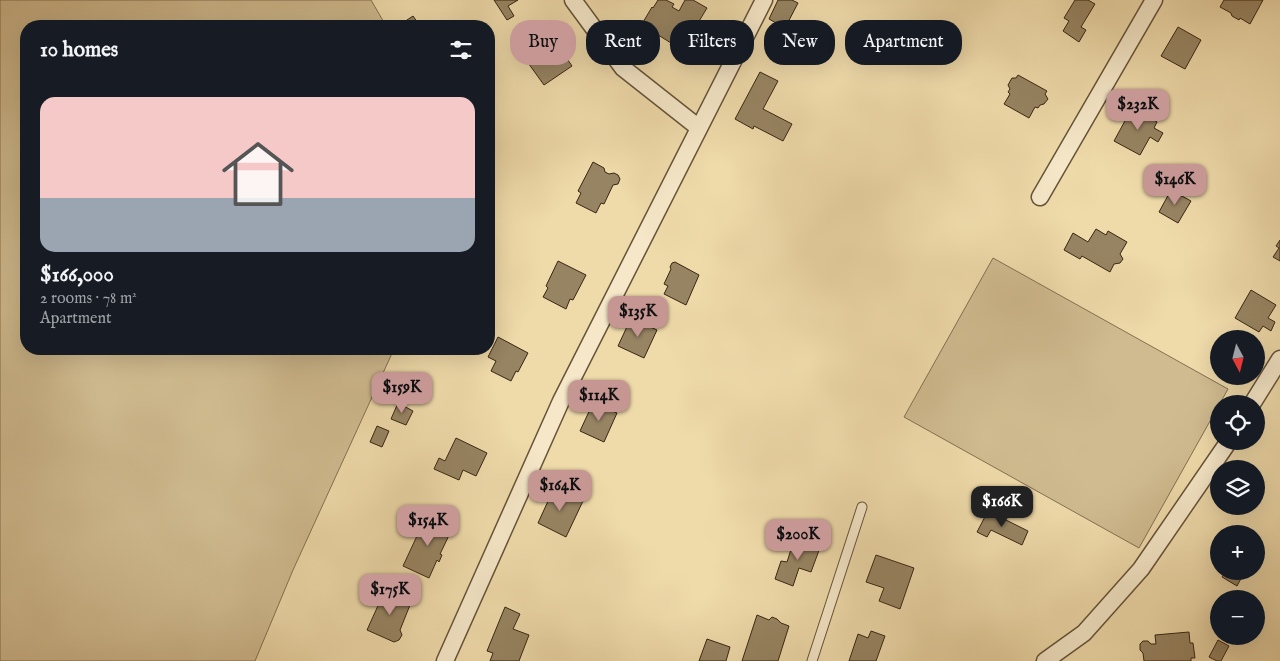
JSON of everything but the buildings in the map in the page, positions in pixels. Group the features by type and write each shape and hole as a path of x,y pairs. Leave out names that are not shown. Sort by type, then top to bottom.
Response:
{"street":[{"path":"444,661 561,401 764,0"},
{"path":"1040,197 1154,0"},
{"path":"575,1 622,68 698,128"},
{"path":"1258,395 1280,359"},
{"path":"1044,661 1084,633 1142,569 1223,450"}],"lane":[{"path":"812,661 862,507"}],"shaded area":[{"path":"0,0 371,0 383,20 20,20 20,355 391,355 293,570 255,661 0,661"},
{"path":"993,258 1210,379 1210,385 1221,385 1228,389 1225,395 1210,395 1210,421 1139,548 904,417"}]}
